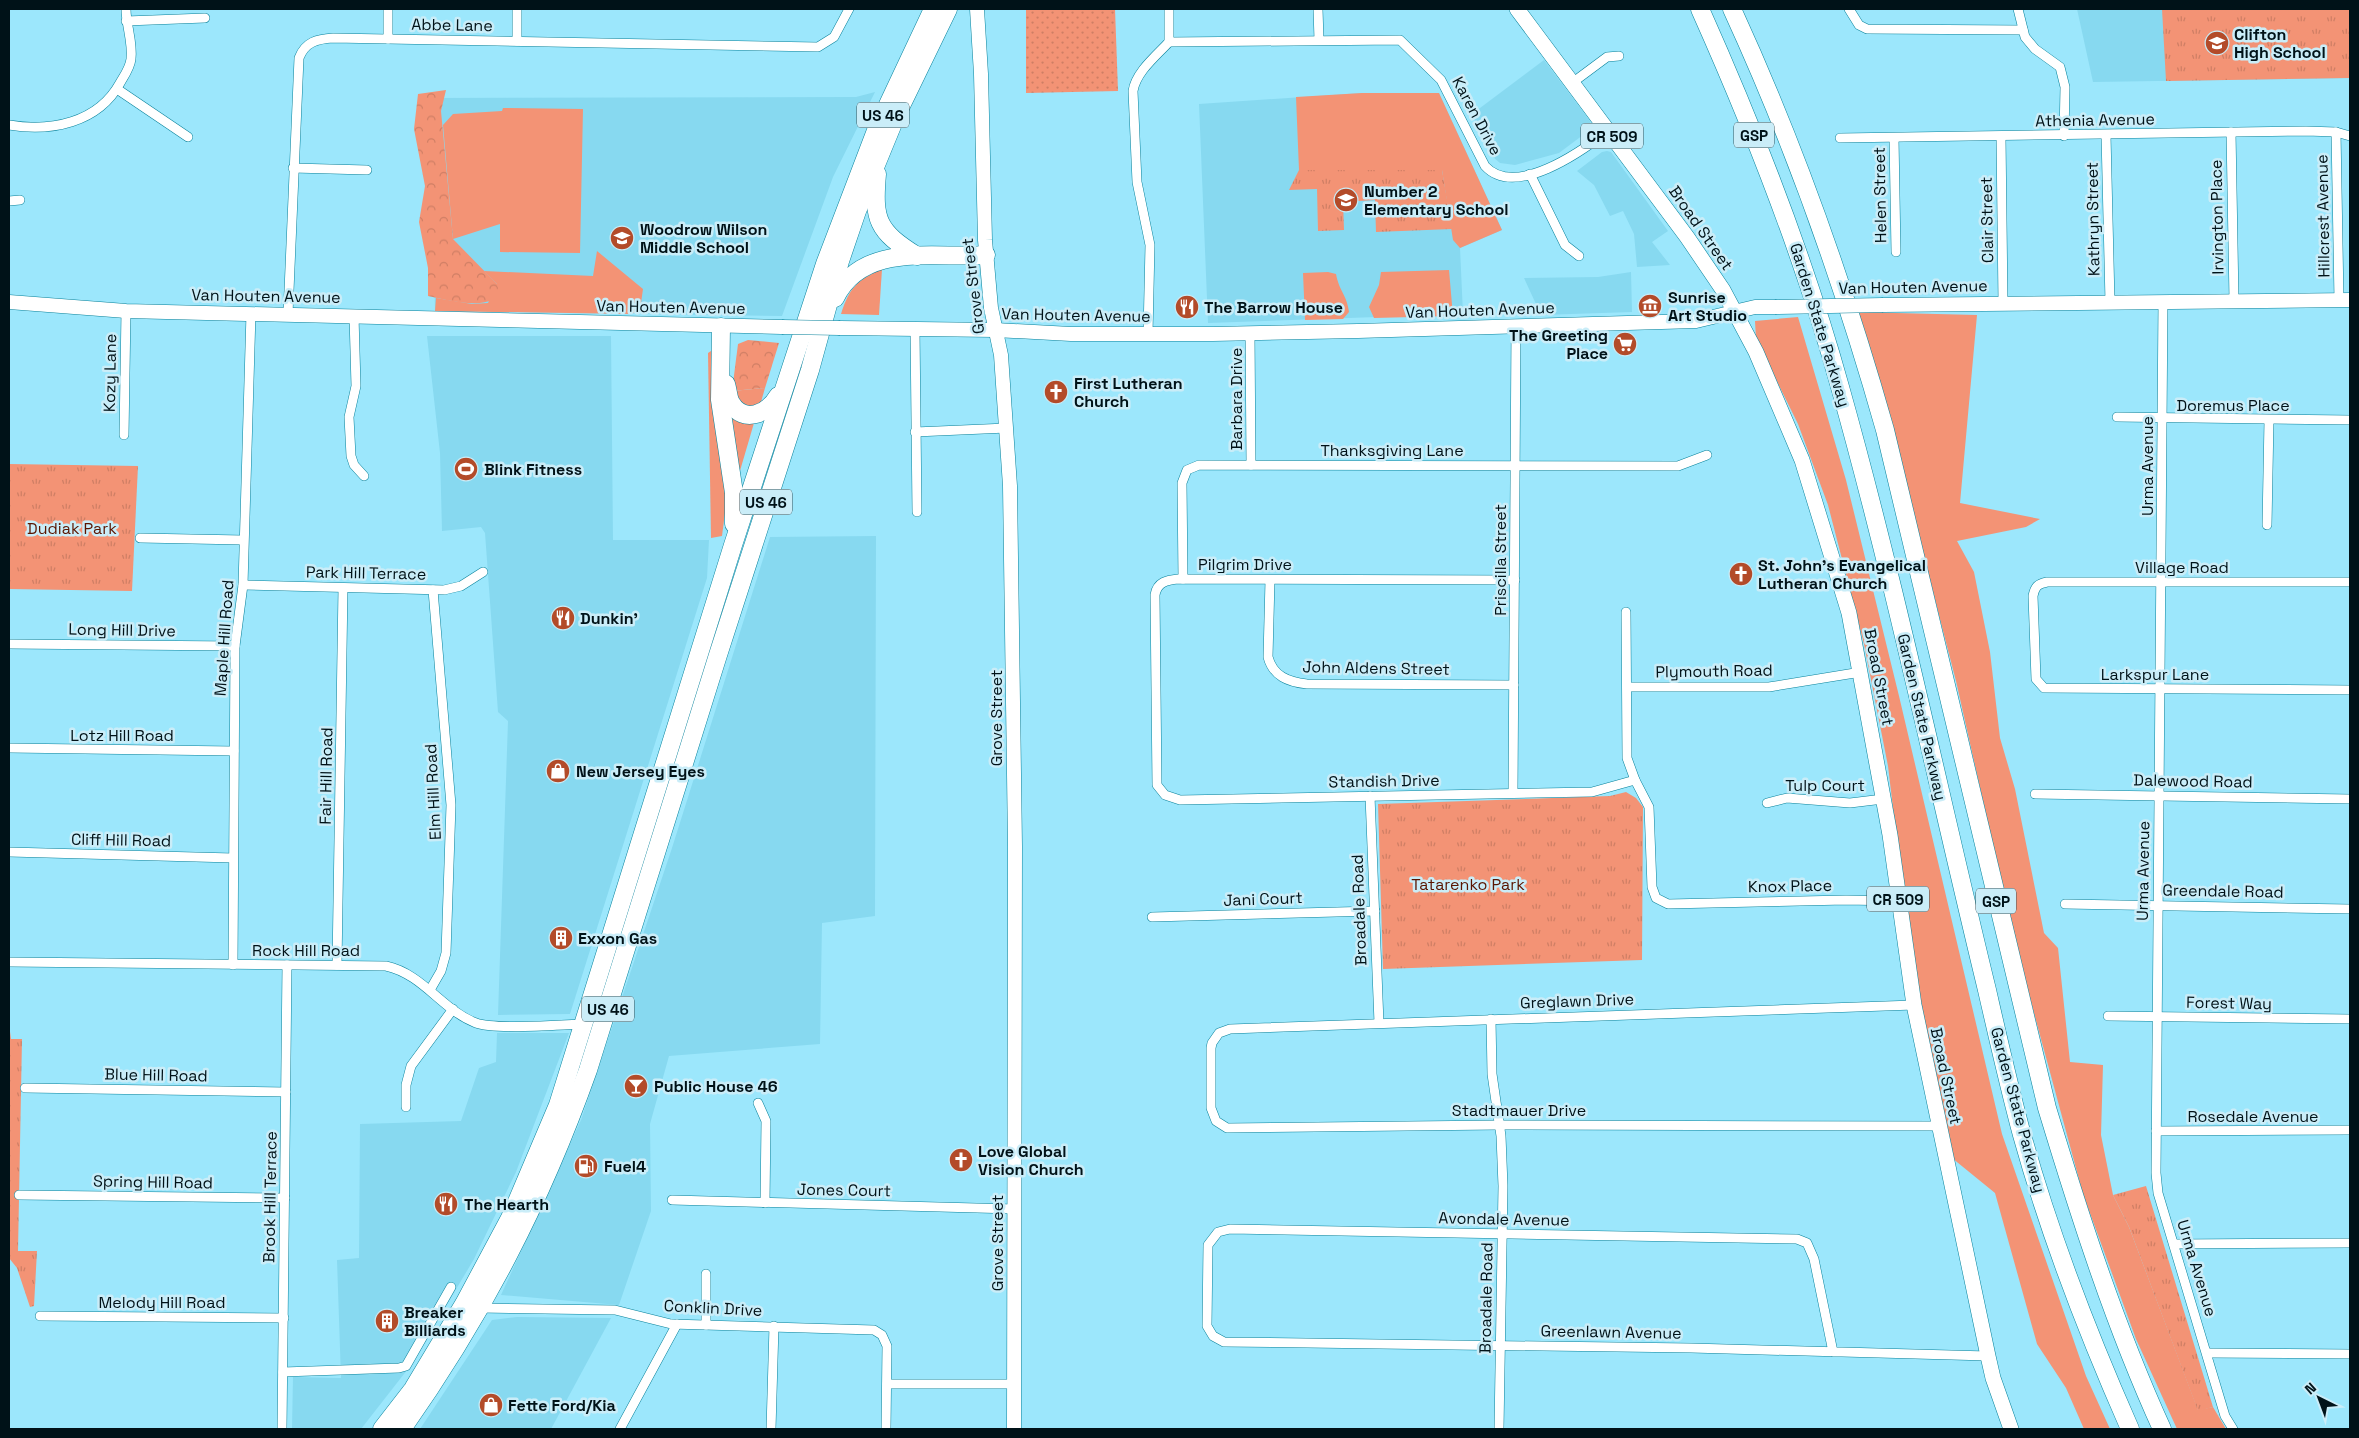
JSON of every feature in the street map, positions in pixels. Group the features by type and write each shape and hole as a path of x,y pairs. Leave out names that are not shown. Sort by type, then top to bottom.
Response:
{"highway":[{"name":"US 46","path":"382,1429 413,1390 510,1218 558,1105 733,545 825,264 862,164 886,107 933,9"},
{"name":"US 46","path":"402,1429 446,1366 481,1308 533,1208 564,1136 588,1070 833,324 840,261 879,157 948,9"},
{"name":"Garden State Parkway","path":"1700,9 1768,168 1802,263 1826,338 1894,595 2022,1135 2065,1269 2102,1367 2130,1429"},
{"name":"Garden State Parkway","path":"1732,9 1793,147 1824,232 1866,361 1885,430 2019,999 2047,1108 2078,1212 2107,1294 2162,1429"},
{"path":"879,157 875,194 877,213 881,225 896,242 917,256"},
{"path":"833,324 840,289 858,270 884,259 917,256 986,255"},
{"path":"721,327 720,400 735,504 733,545"},
{"path":"721,356 731,404 745,414 753,415 768,409 787,377"}],"main road":[{"name":"Grove Street","path":"977,9 982,74 982,186 986,255 995,330 1001,355 1007,428 1013,612 1014,1429"},
{"name":"Broad Street","path":"1517,9 1687,237 1736,312 1777,397 1802,460 1846,599 1883,799 1914,1005 1993,1378 2011,1429"},
{"name":"Van Houten Avenue","path":"9,302 126,310 721,327 782,327 833,324 1060,334 1148,334 1516,327 1696,321 1755,307 2345,300"}],"street":[{"path":"9,125 41,127 73,122 84,118 106,104 117,89 131,58 126,9"},
{"path":"388,9 388,39"},
{"path":"517,9 517,41"},
{"name":"Abbe Lane","path":"288,314 295,128 299,106 299,58 302,52 316,39 818,47 834,37 849,9"},
{"path":"1148,334 1150,245 1137,182 1133,91 1134,85 1142,71 1169,42 1169,9"},
{"path":"1318,9 1319,40"},
{"path":"1849,9 1859,25 1867,29 2023,30"},
{"path":"2018,9 2026,37 2035,49 2060,66 2065,87 2064,136"},
{"path":"126,21 205,18"},
{"name":"Karen Drive","path":"1169,42 1400,40 1441,80 1489,171 1504,178 1530,174 1565,162 1608,131"},
{"path":"1572,84 1607,57 1619,56"},
{"path":"117,89 188,137"},
{"name":"Athenia Avenue","path":"1840,138 2231,132 2336,132 2350,136"},
{"name":"Irvington Place","path":"2231,132 2234,300"},
{"name":"Hillcrest Avenue","path":"2336,132 2345,300"},
{"name":"Kathryn Street","path":"2106,135 2110,302"},
{"name":"Clair Street","path":"2001,137 2003,303"},
{"name":"Helen Street","path":"1894,138 1896,252"},
{"path":"293,168 367,170"},
{"path":"1530,174 1565,245 1580,256"},
{"path":"9,201 20,200"},
{"name":"Urma Avenue","path":"2163,301 2156,1131 2158,1192 2225,1416 2233,1429"},
{"name":"Kozy Lane","path":"124,435 126,310"},
{"name":"Maple Hill Road","path":"234,965 235,646 243,585 252,313"},
{"path":"354,316 356,386 349,417 351,456 354,465 364,476"},
{"name":"Priscilla Street","path":"1513,793 1516,327"},
{"path":"915,329 917,512"},
{"name":"Barbara Drive","path":"1250,333 1251,465"},
{"name":"Doremus Place","path":"2117,418 2350,420"},
{"path":"2267,525 2269,420"},
{"path":"916,432 1007,428"},
{"name":"Thanksgiving Lane","path":"1183,579 1182,483 1184,473 1191,468 1199,466 1678,466 1707,455"},
{"path":"140,538 243,540"},
{"name":"Park Hill Terrace","path":"243,585 452,589 461,586 483,572"},
{"name":"Pilgrim Drive","path":"1156,767 1155,595 1156,590 1163,582 1183,579 1515,580"},
{"name":"John Aldens Street","path":"1270,580 1268,657 1270,666 1285,679 1307,684 1514,685"},
{"name":"Village Road","path":"2033,607 2035,588 2040,584 2048,582 2350,582"},
{"name":"Fair Hill Road","path":"337,965 343,588"},
{"name":"Elm Hill Road","path":"430,990 441,971 446,954 451,833 433,590"},
{"name":"Larkspur Lane","path":"2033,607 2036,679 2044,688 2350,690"},
{"name":"Knox Place","path":"1626,612 1627,758 1635,780 1646,798 1651,816 1654,894 1662,902 1683,903 1898,901"},
{"name":"Long Hill Drive","path":"9,644 235,646"},
{"name":"Plymouth Road","path":"1627,687 1769,687 1861,672"},
{"name":"Lotz Hill Road","path":"9,748 234,751"},
{"name":"Standish Drive","path":"1156,767 1157,785 1161,792 1169,797 1180,800 1592,792 1635,780"},
{"name":"Dalewood Road","path":"2035,794 2350,799"},
{"name":"Broadale Road","path":"1370,796 1378,1023"},
{"name":"Tulp Court","path":"1767,803 1787,798 1850,803 1883,799"},
{"name":"Cliff Hill Road","path":"9,852 233,858"},
{"name":"Greendale Road","path":"2065,904 2158,904 2350,909"},
{"name":"Jani Court","path":"1152,917 1374,911"},
{"name":"Rock Hill Road","path":"9,962 368,965 396,968 406,973 477,1024 495,1026 584,1024"},
{"name":"Brook Hill Terrace","path":"282,1429 287,965"},
{"name":"Greglawn Drive","path":"1242,1028 1914,1005"},
{"path":"406,1106 406,1085 410,1066 453,1008"},
{"name":"Forest Way","path":"2108,1016 2350,1019"},
{"name":"Broadale Road","path":"1491,1019 1492,1074 1499,1125 1503,1186 1499,1429"},
{"name":"Stadtmauer Drive","path":"1242,1028 1230,1029 1219,1033 1212,1042 1211,1048 1211,1108 1216,1121 1227,1128 1499,1125 1939,1126"},
{"name":"Blue Hill Road","path":"25,1088 286,1092"},
{"path":"758,1103 766,1121 765,1203"},
{"name":"Rosedale Avenue","path":"2156,1131 2350,1130"},
{"name":"Spring Hill Road","path":"19,1195 285,1198"},
{"name":"Jones Court","path":"672,1200 1014,1209"},
{"name":"Avondale Avenue","path":"1234,1342 1218,1339 1207,1326 1208,1245 1213,1237 1223,1230 1790,1238 1803,1240 1811,1248 1833,1352"},
{"path":"2174,1244 2350,1243"},
{"path":"706,1274 706,1325"},
{"path":"283,1372 399,1368 406,1366 451,1287"},
{"name":"Conklin Drive","path":"481,1308 615,1310 677,1324 874,1330 886,1339 887,1384"},
{"name":"Melody Hill Road","path":"40,1316 284,1318"},
{"path":"620,1429 677,1324"},
{"path":"772,1429 774,1326"},
{"name":"Greenlawn Avenue","path":"1234,1342 1988,1356"},
{"path":"2207,1354 2350,1354"},
{"path":"886,1429 887,1384 1014,1384"}],"shaded area":[{"name":"Clifton High School","path":"2077,9 2350,9 2350,78 2093,82"},
{"path":"1544,60 1590,121 1591,129 1559,153 1515,165 1500,163 1493,157 1472,114"},
{"name":"Woodrow Wilson Middle School","path":"875,92 833,177 782,316 435,311 431,98 856,97"},
{"name":"Number 2 Elementary School","path":"1362,93 1439,93 1502,230 1460,248 1463,314 1208,323 1199,104"},
{"path":"1602,152 1611,152 1668,231 1652,242 1670,265 1637,267 1634,234 1623,211 1610,216 1594,185 1577,171"},
{"path":"1631,272 1632,312 1541,315 1524,278 1598,277"},
{"path":"427,336 611,336 613,540 709,540 707,578 570,1014 498,1015 508,721 498,712 485,533 481,527 442,531 440,453"},
{"path":"876,536 875,916 822,923 820,1044 669,1056 650,1124 651,1211 619,1305 501,1295 581,1120 672,848 770,537"},
{"path":"497,1033 569,1033 516,1172 474,1259 411,1365 361,1429 292,1429 293,1377 341,1378 337,1260 359,1258 360,1124 461,1121 479,1068 496,1062"},
{"path":"517,1317 611,1318 551,1429 420,1429 492,1320"}],"green space":[{"path":"1026,9 1115,9 1118,91 1026,93"},
{"name":"Clifton High School","path":"2162,9 2350,9 2350,78 2166,81"},
{"path":"446,90 441,111 453,239 497,284 500,297 483,303 456,302 428,296 428,268 419,222 425,186 414,129 418,94"},
{"path":"1362,93 1439,93 1502,230 1460,248 1453,240 1442,170 1299,170 1296,97"},
{"path":"503,108 583,109 580,253 500,252 500,224 453,239 443,125 453,114 502,111"},
{"path":"1299,170 1442,170 1452,229 1376,232 1375,200 1343,202 1344,230 1318,231 1317,189 1289,190"},
{"path":"597,251 643,289 640,310 631,314 435,311 436,298 472,304 488,303 497,284 484,271 593,276"},
{"path":"882,269 879,315 841,314 847,298 855,286 866,277"},
{"path":"1449,270 1453,316 1374,318 1369,307 1379,285 1381,272"},
{"path":"1328,272 1336,274 1347,301 1349,312 1343,319 1305,320 1303,273"},
{"path":"1856,312 1977,315 1960,503 2040,519 2026,527 1957,541 1974,572 1990,652 2000,738 2015,789 2044,933 2058,948 2070,1062 2103,1065 2101,1135 2113,1195 2129,1227 2198,1410 2213,1407 2226,1429 2177,1429 2136,1339 2083,1194 2015,943 1956,681 1894,441"},
{"path":"1798,317 1846,480 2002,1134 2086,1376 2110,1429 2084,1429 2066,1388 2037,1344 1995,1193 1952,1158 1928,1046 1908,934 1888,766 1864,644 1828,505 1798,424 1756,339 1755,321"},
{"path":"748,340 779,343 765,388 732,391 738,344"},
{"path":"714,349 728,490 722,536 711,538 708,353"},
{"path":"765,388 761,402 751,407 738,401 732,391"},
{"path":"727,411 754,423 737,481"},
{"name":"Dudiak Park","path":"9,464 138,466 132,591 9,589"},
{"name":"Tatarenko Park","path":"1626,792 1636,798 1643,807 1642,960 1383,969 1378,804 1610,796"},
{"path":"9,1024 11,1039 22,1039 18,1251 37,1251 34,1306 30,1307 17,1268 9,1258"},
{"path":"2146,1186 2213,1407 2198,1411 2129,1227 2113,1195"}],"place":[{"name":"Clifton High School","path":"2217,43"},
{"name":"Number 2 Elementary School","path":"1346,200"},
{"name":"Woodrow Wilson Middle School","path":"622,238"},
{"name":"Sunrise Art Studio","path":"1650,306"},
{"name":"The Barrow House","path":"1187,307"},
{"name":"The Greeting Place","path":"1625,344"},
{"name":"First Lutheran Church","path":"1056,392"},
{"name":"Blink Fitness","path":"466,469"},
{"name":"St. John's Evangelical Lutheran Church","path":"1741,574"},
{"name":"Dunkin'","path":"563,618"},
{"name":"New Jersey Eyes","path":"558,771"},
{"name":"Exxon Gas","path":"561,938"},
{"name":"Public House 46","path":"636,1086"},
{"name":"Love Global Vision Church","path":"961,1160"},
{"name":"Fuel4","path":"586,1166"},
{"name":"The Hearth","path":"446,1204"},
{"name":"Breaker Billiards","path":"387,1321"},
{"name":"Fette Ford/Kia","path":"491,1405"}]}
